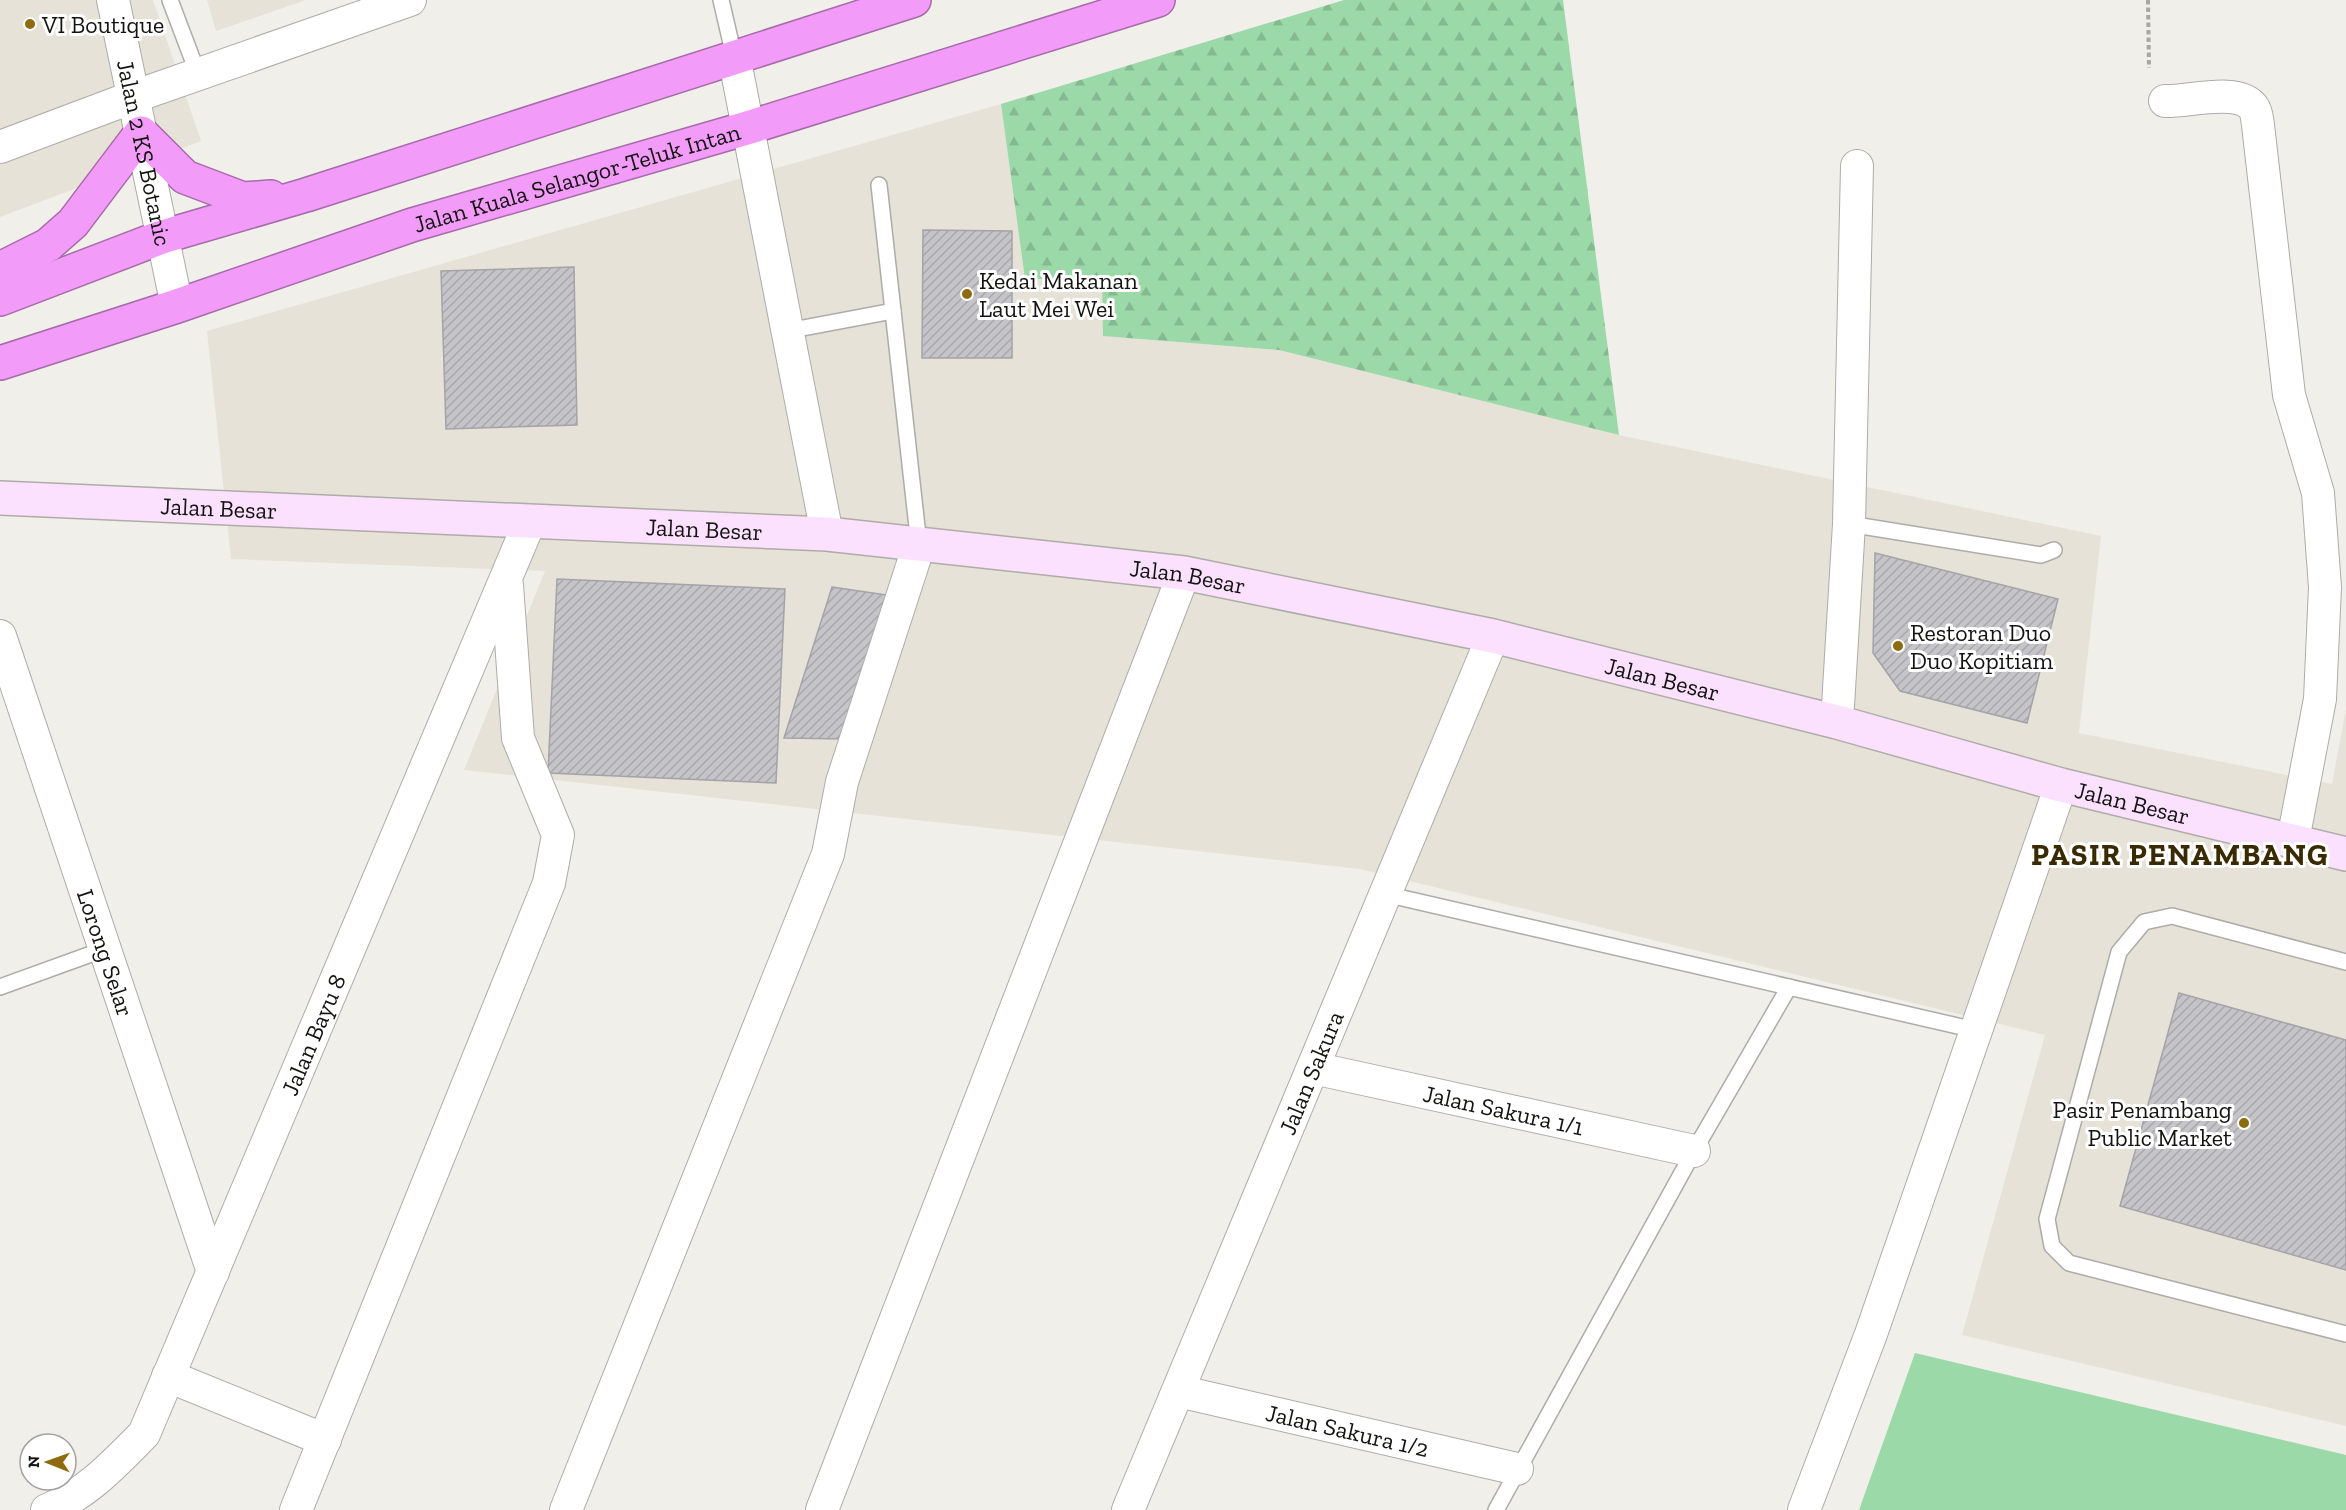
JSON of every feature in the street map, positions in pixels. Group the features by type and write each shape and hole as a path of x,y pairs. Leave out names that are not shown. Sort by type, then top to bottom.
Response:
{"highway":[{"path":"0,299 162,237 306,195 914,0"},
{"name":"Jalan Kuala Selangor-Teluk Intan","path":"0,363 177,306 412,225 747,128 1158,0"},
{"path":"0,269 48,245 73,223 141,133 185,177 243,199 306,195"}],"street":[{"name":"Jalan 2 KS Botanic","path":"112,0 177,306"},
{"path":"0,147 133,97 410,0"},
{"path":"734,56 827,534"},
{"path":"2165,101 2226,96 2241,98 2253,106 2259,125 2289,395 2318,493 2325,587 2320,699 2293,840"},
{"path":"1837,722 1849,524 1857,166"},
{"name":"Jalan Besar","path":"0,498 827,534 1184,573 1493,636 1837,722 2061,785 2346,854"},
{"name":"Jalan Bayu 8","path":"47,1510 66,1503 108,1471 144,1434 530,521"},
{"path":"566,1510 828,854 842,782 919,545"},
{"path":"822,1510 1184,573"},
{"path":"296,1510 549,883 558,835 518,738 506,578"},
{"name":"Lorong Selar","path":"0,636 213,1272"},
{"name":"Jalan Sakura","path":"1128,1510 1493,636"},
{"path":"1804,1510 1872,1334 2061,785"},
{"name":"Jalan Sakura 1/1","path":"1313,1068 1694,1151"},
{"path":"168,1376 325,1440"},
{"name":"Jalan Sakura 1/2","path":"1178,1391 1517,1469"}],"lane":[{"path":"170,0 198,74"},
{"path":"721,0 734,56"},
{"path":"879,184 919,545"},
{"path":"787,331 893,311"},
{"path":"1849,524 2042,555 2054,550"},
{"path":"1385,894 1975,1030"},
{"path":"2346,962 2172,916 2144,922 2119,952 2047,1220 2052,1246 2069,1263 2346,1334"},
{"path":"0,987 105,949"},
{"path":"1496,1510 1694,1151 1789,987"}],"path":[{"path":"2148,0 2150,84 2156,97 2165,101"}],"shaded area":[{"path":"0,0 153,0 201,141 0,217"},
{"path":"207,0 306,0 216,31"},
{"path":"1001,104 1025,279 1102,279 1104,336 1279,350 1619,435 2101,536 2079,733 2332,784 2346,709 2346,1426 1962,1335 2045,1035 1360,869 464,770 545,571 231,559 207,331"}],"green space":[{"path":"1344,0 1563,0 1619,435 1279,350 1103,336 1102,279 1025,279 1001,104"},
{"path":"1915,1353 2346,1455 2346,1510 1859,1510"}],"building":[{"name":"Kedai Makanan Laut Mei Wei","path":"923,230 1012,231 1012,358 922,358"},
{"path":"574,267 577,425 446,429 441,271"},
{"path":"1875,553 2058,599 2027,723 1900,691 1873,653"},
{"path":"557,579 785,589 776,783 548,773"},
{"path":"832,587 894,596 846,739 784,738"},
{"name":"Pasir Penambang Public Market","path":"2179,993 2346,1040 2346,1270 2120,1206"}],"place":[{"name":"VI Boutique","path":"30,24"},
{"name":"Kedai Makanan Laut Mei Wei","path":"967,294"},
{"name":"Restoran Duo Duo Kopitiam","path":"1898,646"},
{"name":"Pasir Penambang Public Market","path":"2244,1123"}],"district":[{"name":"PASIR PENAMBANG","path":"2180,855"}]}
